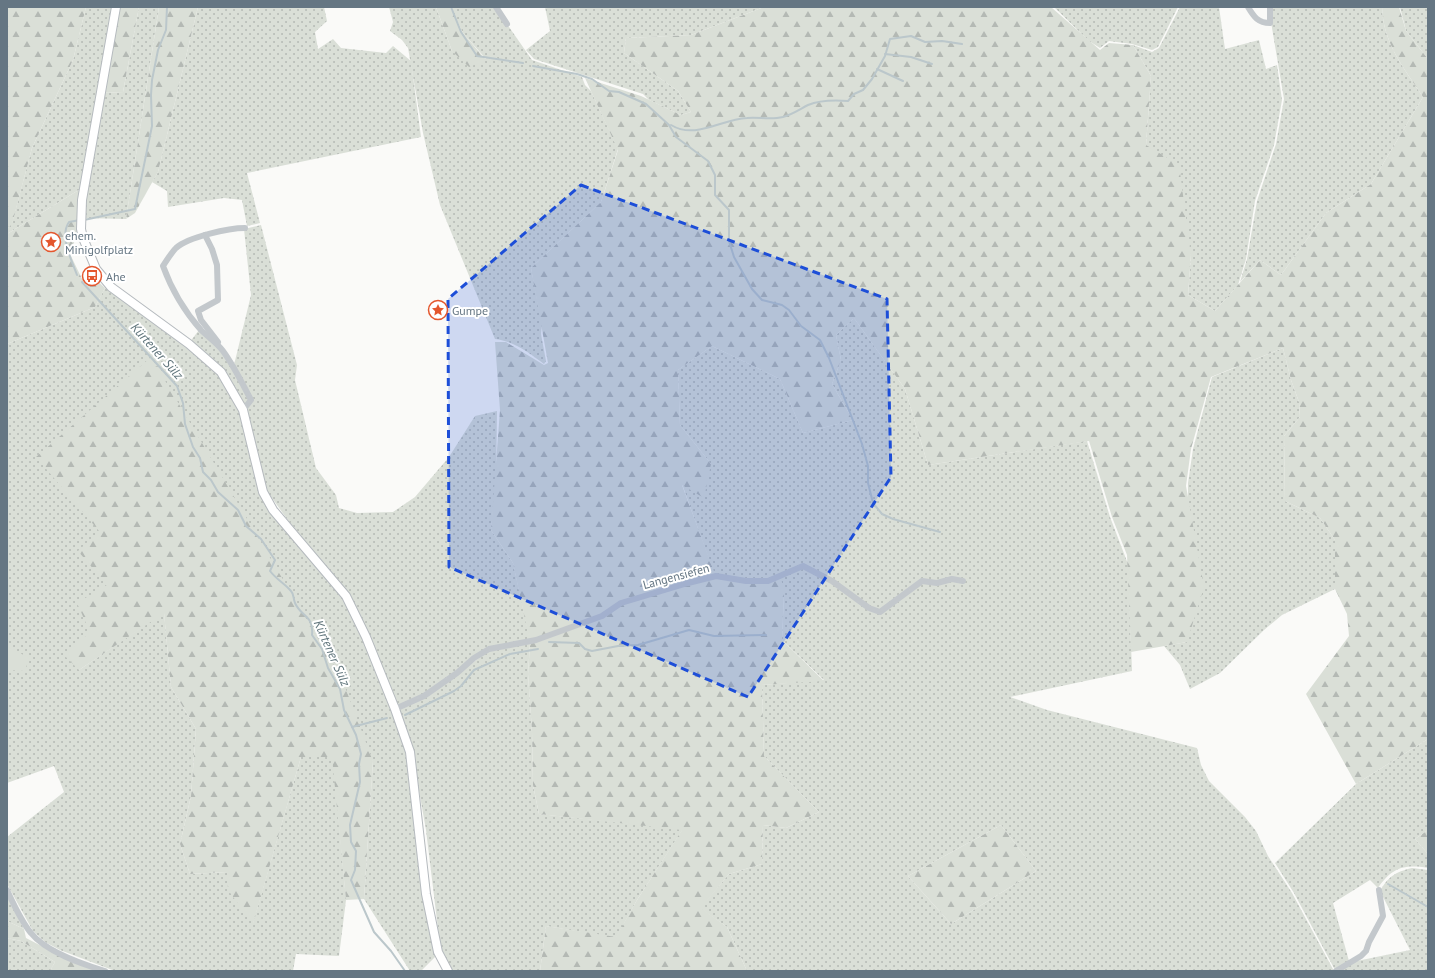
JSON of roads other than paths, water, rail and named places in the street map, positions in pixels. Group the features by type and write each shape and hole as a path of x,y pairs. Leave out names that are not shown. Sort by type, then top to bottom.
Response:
{"main road":[{"path":"116,7 88,163 81,214 81,229 90,258 106,282 189,344 221,372 243,410 263,492 273,510 346,596 366,637 395,709 410,752 426,894 438,952 448,971"}],"street":[{"path":"496,7 507,24"},
{"path":"1248,7 1258,21 1270,23 1270,7"},
{"path":"223,350 200,330 187,312 170,284 163,266 177,248 205,235 231,228 245,228"},
{"path":"205,235 212,249 217,265 218,300 198,311 201,320 223,350 251,400 243,410"},
{"name":"Langensiefen","path":"395,709 424,696 489,648 536,640 602,616 621,603 716,576 746,581 768,580 803,566 832,581 869,608 880,612 922,581 937,583 952,579 963,581"},
{"path":"7,890 25,924 38,941 55,952 105,971"},
{"path":"1336,971 1361,956 1366,951 1369,942 1383,916 1378,890"}],"waterway":[{"name":"Kürtener Sülz","path":"84,220 135,209 152,126 152,80 158,50 166,30 167,7"},
{"path":"451,7 461,32 477,56 523,63"},
{"path":"671,125 680,129 699,130 737,119 783,117 817,102 848,101 854,94 863,90 872,79 885,56 890,39 911,36 925,42 942,41 962,44"},
{"path":"885,54 911,57 932,64"},
{"path":"533,66 577,74 592,79 609,91 619,92 646,104 669,125 676,137 708,161 715,175 715,195 729,210 729,241 734,257 752,289 762,300 782,305 789,310 801,326 820,340 829,358 862,444 868,466 868,483 873,503 882,514 893,519 940,532"},
{"path":"877,69 903,81"},
{"name":"Kürtener Sülz","path":"77,275 67,248 65,234 69,222 80,220"},
{"name":"Kürtener Sülz","path":"82,282 177,386 183,403 185,424 193,447 200,458 203,472 211,480 218,492 238,510 246,526 261,539 275,560 270,571 292,592 295,603 311,624 312,635 322,649 328,668 340,689 344,710 356,735 361,754 359,764 360,782 350,825 351,842 356,851 355,870 351,880 374,932 391,951 405,971"},
{"path":"549,642 579,643 585,649 592,651 618,646 638,645 689,630 714,636 766,635"},
{"path":"405,715 454,691 461,686 474,670 510,654 538,649"},
{"path":"352,727 387,718"},
{"path":"1388,884 1428,907"}],"place":[{"name":"ehem. Minigolfplatz","path":"51,242"},
{"name":"Ahe","path":"92,276"},
{"name":"Gumpe","path":"438,310"}]}
